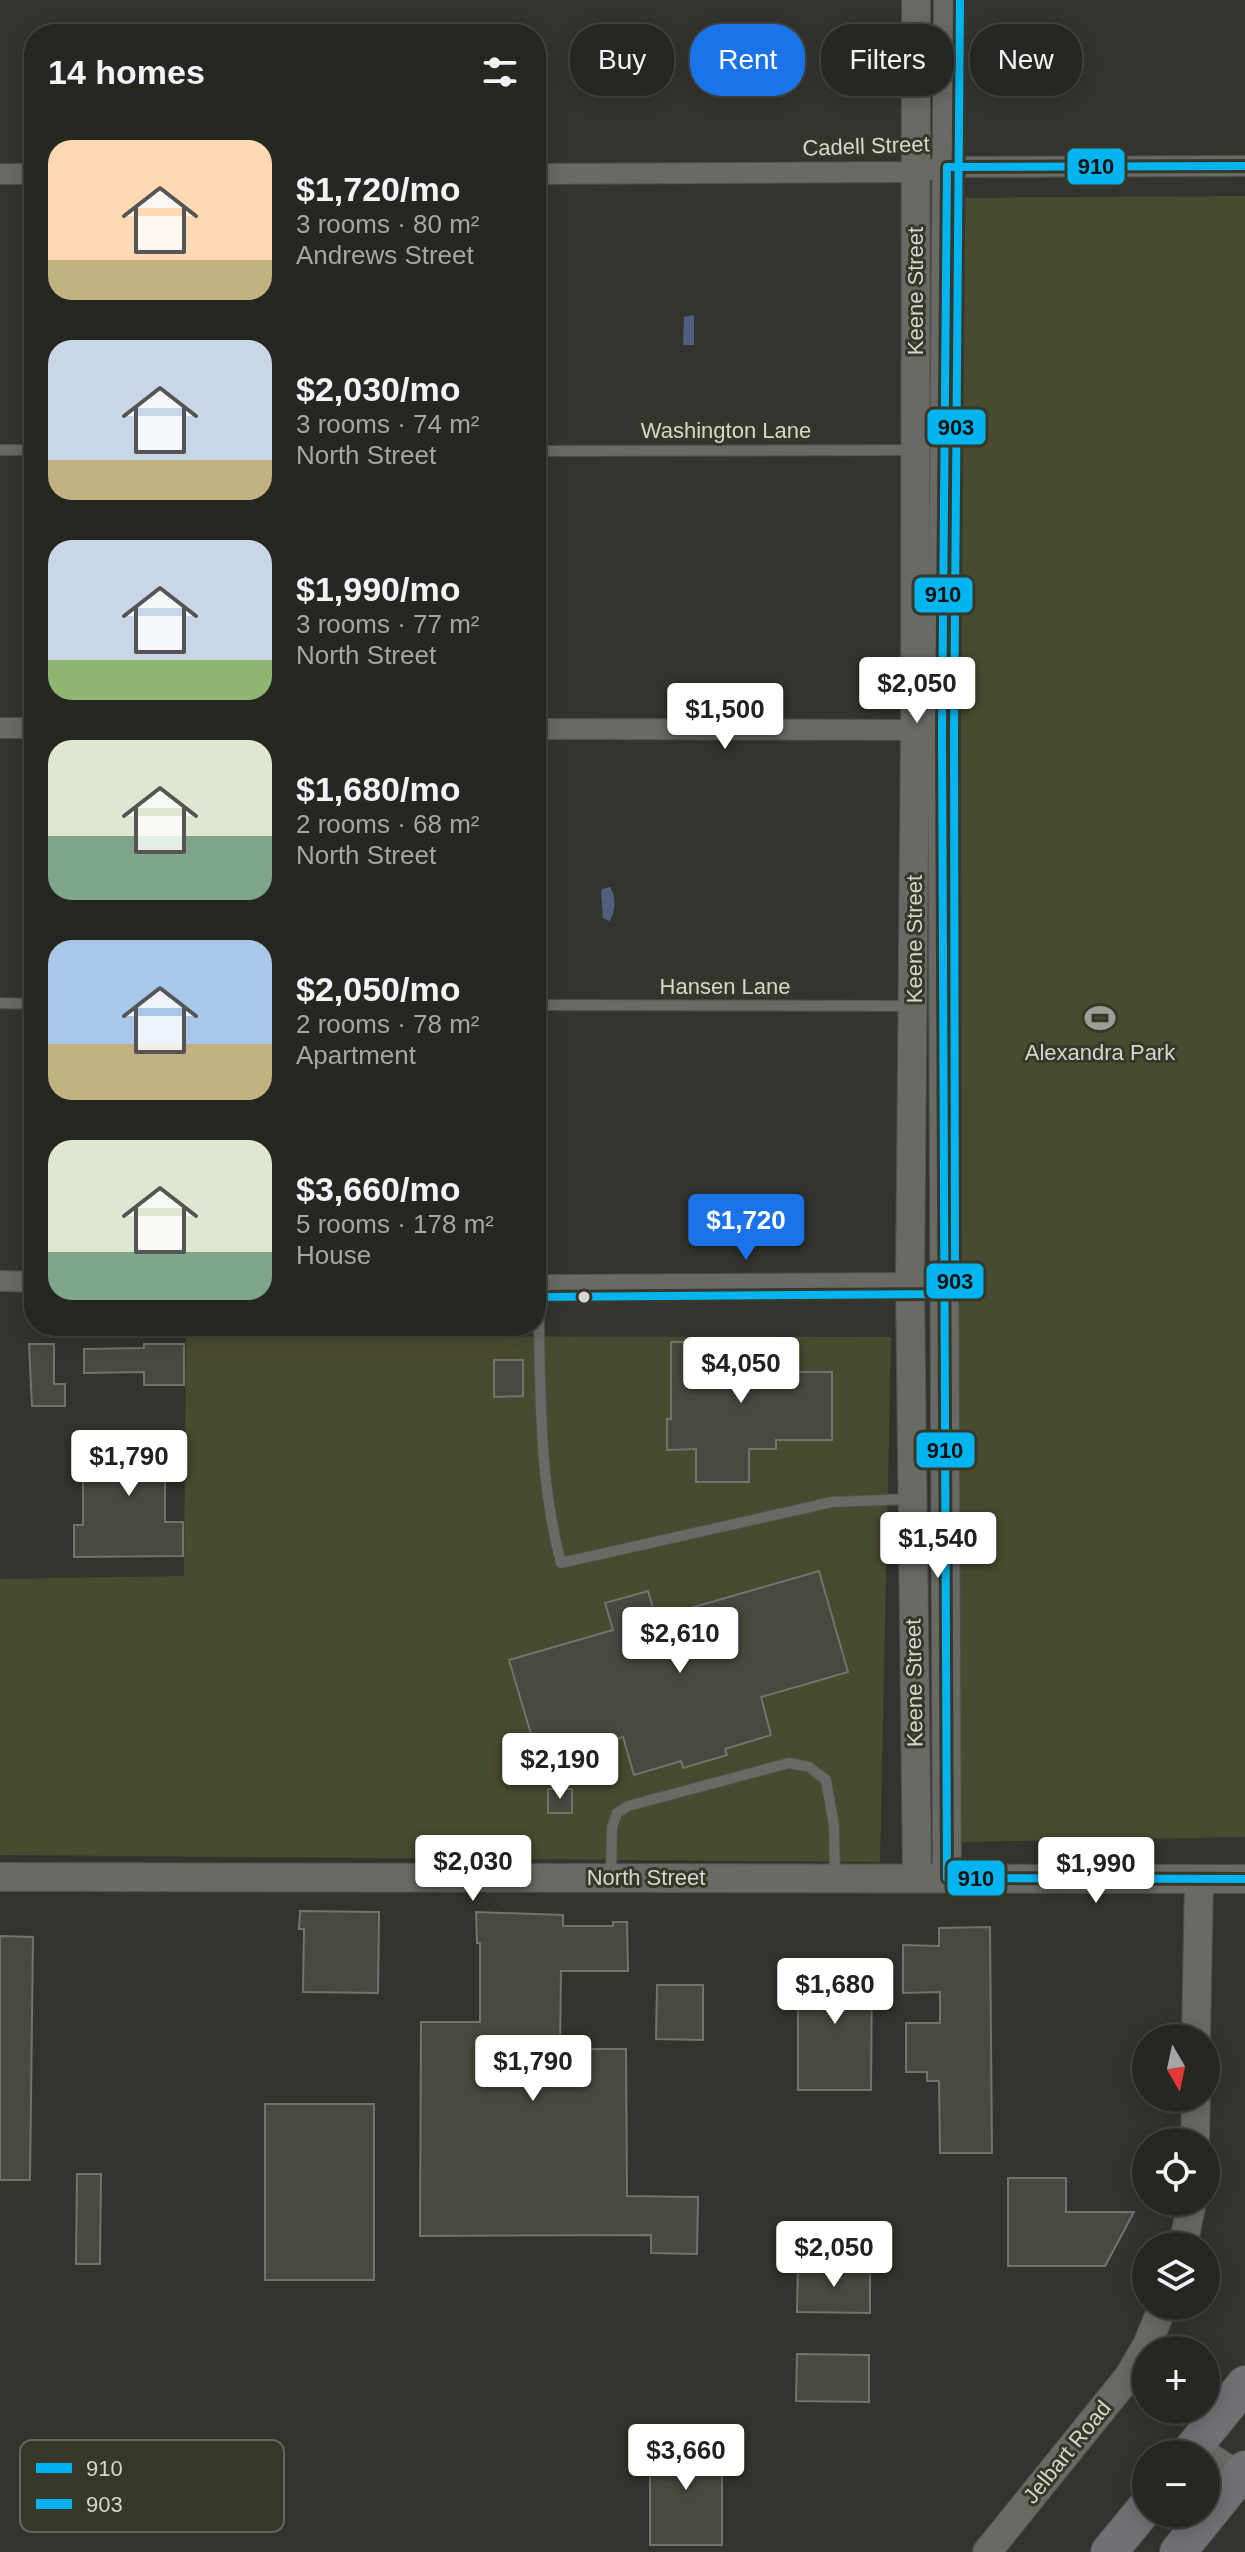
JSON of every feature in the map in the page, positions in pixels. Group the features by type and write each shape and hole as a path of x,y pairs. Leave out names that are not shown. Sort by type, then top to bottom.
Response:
{"highway":[{"path":"1199,2440 1245,2384"},
{"path":"1178,2552 1243,2471"},
{"path":"1109,2552 1132,2524"}],"street":[{"name":"Keene Street","path":"916,0 916,450 929,730 944,1282 947,1878"},
{"name":"Keene Street","path":"917,1878 910,1283 913,1006 929,730 947,167 948,0"},
{"name":"Cadell Street","path":"546,174 1245,166"},
{"path":"0,174 24,174"},
{"path":"0,728 24,728"},
{"path":"546,729 929,730"},
{"path":"0,1281 24,1282"},
{"path":"546,1285 944,1282"},
{"name":"North Street","path":"0,1877 1245,1879"},
{"path":"1196,2024 1199,1880"},
{"name":"Jelbart Road","path":"987,2552 1129,2376 1157,2320"},
{"path":"1220,2461 1243,2471"}],"lane":[{"path":"0,450 24,450"},
{"name":"Washington Lane","path":"546,451 916,450"},
{"path":"0,1003 24,1004"},
{"name":"Hansen Lane","path":"546,1005 913,1006"},
{"path":"539,1336 542,1441 553,1533 561,1563 832,1502 911,1499"},
{"path":"611,1877 612,1827 617,1813 628,1806 789,1763 809,1767 826,1780 834,1826 835,1877"}],"green space":[{"name":"Alexandra Park","path":"1245,196 1245,1837 954,1842 957,198"},
{"path":"186,1336 891,1337 880,1862 0,1855 0,1579 184,1576"}],"water":[{"path":"694,315 694,345 683,345 684,317"},
{"path":"610,887 614,904 609,921 603,918 601,892"}],"building":[{"path":"671,1342 776,1342 776,1372 832,1372 832,1440 776,1440 776,1449 749,1449 749,1482 696,1482 696,1449 667,1450 667,1419 671,1419"},
{"path":"29,1344 54,1344 54,1384 65,1384 65,1406 32,1406"},
{"path":"144,1344 184,1344 184,1385 144,1385 144,1372 84,1373 84,1349 144,1348"},
{"path":"494,1360 523,1360 523,1396 494,1397"},
{"path":"93,1434 182,1434 183,1466 165,1466 165,1522 183,1522 183,1556 74,1557 74,1525 83,1525 83,1477 93,1477"},
{"path":"819,1571 848,1672 761,1697 771,1735 725,1749 727,1755 683,1768 681,1761 634,1775 623,1737 539,1761 509,1660 613,1630 605,1603 648,1591 656,1618"},
{"path":"548,1789 572,1789 572,1813 548,1813"},
{"path":"300,1911 379,1912 378,1993 303,1992 304,1929 299,1929"},
{"path":"476,1912 563,1915 563,1926 613,1926 613,1922 627,1922 628,1971 561,1971 560,2049 626,2049 627,2196 698,2197 697,2254 651,2253 651,2235 420,2236 421,2022 480,2022 480,1943 477,1943"},
{"path":"990,1927 992,2153 940,2153 939,2081 927,2081 927,2072 906,2072 906,2023 940,2023 940,1992 903,1993 903,1945 939,1946 939,1928"},
{"path":"0,1936 33,1937 30,2180 0,2180"},
{"path":"798,1962 872,1962 871,2090 798,2090"},
{"path":"657,1985 703,1985 703,2040 656,2039"},
{"path":"265,2104 374,2104 374,2280 265,2280"},
{"path":"77,2174 101,2174 100,2264 76,2264"},
{"path":"1008,2178 1066,2178 1066,2212 1132,2212 1105,2266 1008,2266"},
{"path":"798,2265 870,2266 870,2313 797,2312"},
{"path":"797,2354 869,2355 869,2402 796,2401"},
{"path":"650,2439 722,2439 722,2545 650,2545"}],"transit line":[{"name":"903","path":"546,1297 944,1294 951,1292 955,1285 954,731 960,0"},
{"name":"910","path":"947,167 1245,166"},
{"name":"910","path":"947,167 942,731 947,1878"},
{"name":"910","path":"947,1878 1245,1879"}],"place":[{"name":"Alexandra Park","path":"1100,1018"}]}
